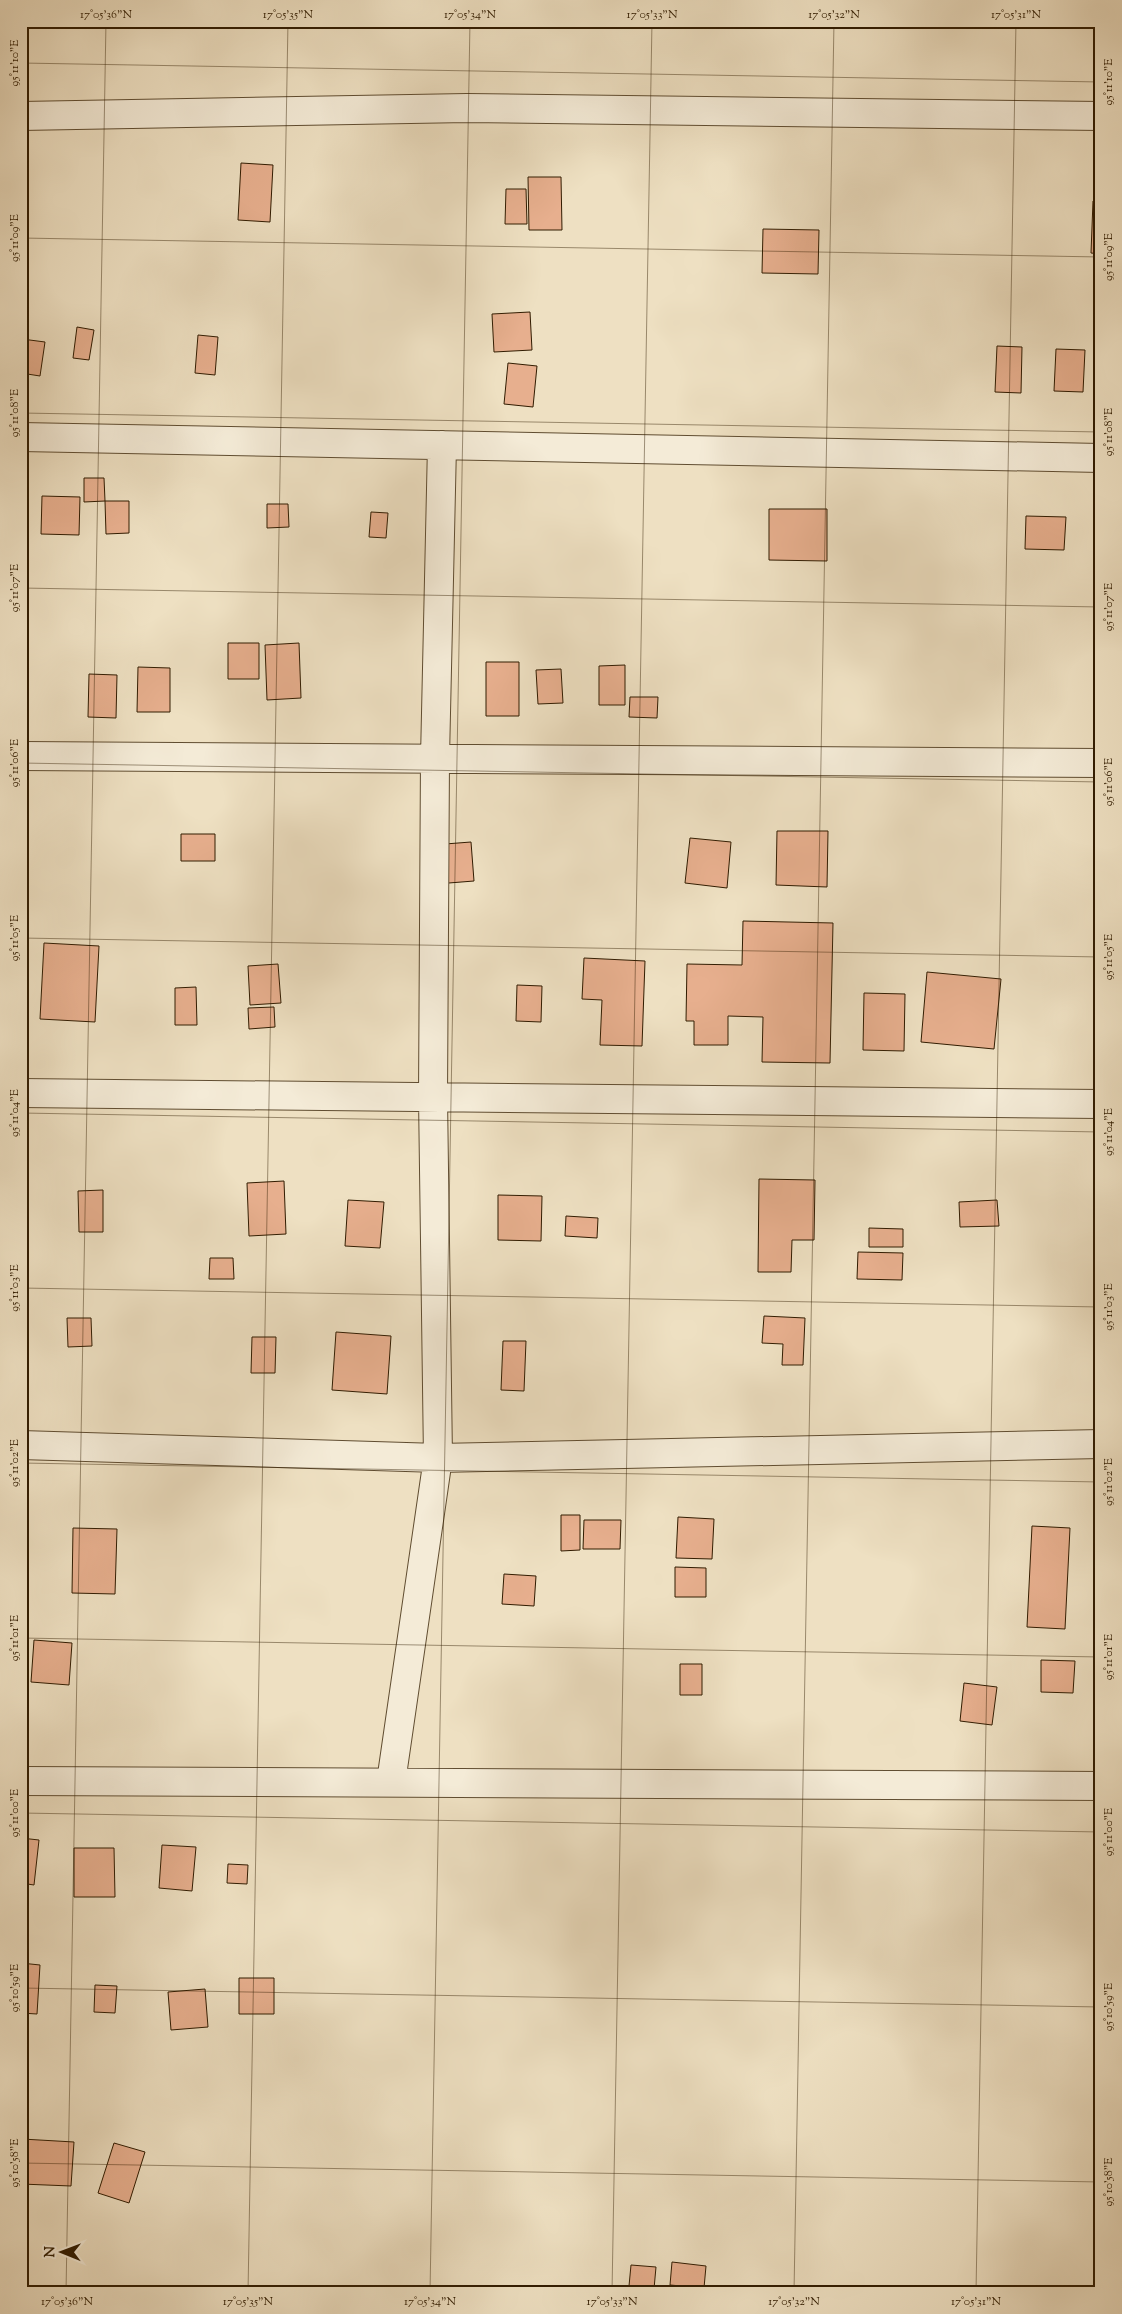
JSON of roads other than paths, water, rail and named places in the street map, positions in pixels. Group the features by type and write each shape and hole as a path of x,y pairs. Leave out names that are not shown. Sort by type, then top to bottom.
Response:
{"street":[{"path":"21,116 467,108 1101,116"},
{"path":"21,437 1101,458"},
{"path":"391,1782 438,1458 433,1097 435,758 442,445"},
{"path":"21,756 1101,763"},
{"path":"21,1093 1101,1104"},
{"path":"21,1445 438,1458 1101,1444"},
{"path":"21,1781 1101,1786"}]}
